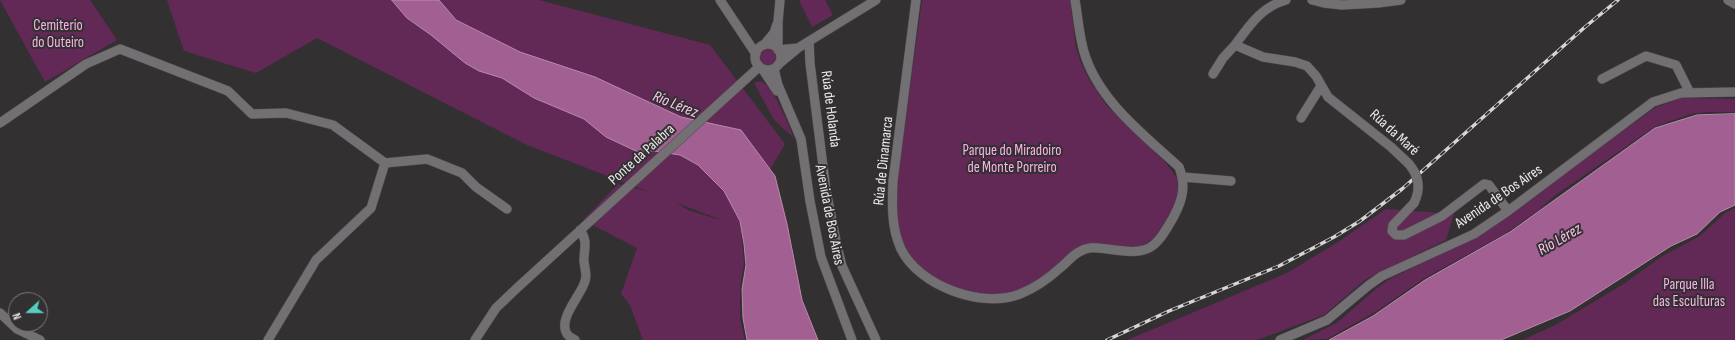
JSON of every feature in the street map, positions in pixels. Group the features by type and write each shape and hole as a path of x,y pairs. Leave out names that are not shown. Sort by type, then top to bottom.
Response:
{"street":[{"path":"720,0 756,54 756,61 761,68 777,66 794,51 876,0"},
{"path":"778,50 780,0"},
{"name":"Rúa de Dinamarca","path":"916,0 892,202 893,218 901,249 909,261 924,275 944,288 971,296 990,299 1007,298 1020,294 1044,282 1078,252 1086,248 1096,247 1130,252 1148,249 1163,236 1178,209 1184,188 1183,177"},
{"path":"1075,0 1084,52 1091,71 1102,90 1116,106 1179,167 1183,177 1231,181"},
{"path":"1213,74 1223,58 1260,14 1272,5 1286,0"},
{"path":"1312,0 1342,5 1401,0"},
{"path":"1728,0 1735,4"},
{"path":"756,54 774,33 778,22"},
{"name":"Rúa de Holanda","path":"779,33 794,51 806,56 810,63"},
{"name":"Rúa de Holanda","path":"809,41 810,63 826,190 836,246 850,284 876,340"},
{"path":"764,45 772,45 778,50 781,56 777,66"},
{"name":"Rúa da Maré","path":"1235,45 1263,57 1304,64 1313,72 1321,86 1332,100 1381,138 1409,164 1414,170 1418,182 1418,194 1414,203 1392,225 1392,231 1396,235 1404,235 1442,216 1484,184 1489,185 1508,211"},
{"path":"0,122 86,64 120,48 228,91 252,114 286,114 333,124 385,163 427,159 462,173 476,187 507,209"},
{"path":"778,50 794,51"},
{"path":"1602,79 1646,56 1676,66 1690,93"},
{"name":"Avenida de Bos Aires","path":"777,66 778,85 801,139 810,201 821,257 852,340"},
{"name":"Avenida de Bos Aires","path":"761,68 792,116"},
{"name":"Ponte da Palabra","path":"475,340 496,308 614,199 761,68"},
{"path":"1301,118 1321,86"},
{"name":"Avenida de Bos Aires","path":"1280,340 1322,323 1382,276 1474,234 1508,211 1653,102 1681,93 1735,92"},
{"path":"268,340 316,260 371,208 385,163"},
{"path":"575,340 568,334 565,328 571,305 582,290 586,277 584,261 585,239 580,230"},
{"path":"0,313 17,329 40,340"}],"green space":[{"name":"Cemiterio do Outeiro","path":"0,0 90,0 117,40 45,82"},
{"path":"167,0 539,0 710,45 785,144 740,221 744,263 740,287 740,319 745,340 643,340 630,305 621,294 637,248 583,220 618,184 649,192 527,145 317,38 256,73 184,51","holes":["677,203 720,220 688,210"]},
{"path":"799,0 825,0 833,15 812,27"},
{"name":"Parque do Miradoiro de Monte Porreiro","path":"922,0 1070,0 1076,48 1081,63 1091,83 1107,106 1166,163 1177,178 1178,190 1175,204 1156,237 1142,246 1128,248 1090,244 1077,248 1044,277 1025,288 1007,295 974,294 940,281 926,272 912,258 899,235 895,197"},
{"path":"768,49 774,51 776,57 774,63 768,65 762,63 760,57 762,51"},
{"path":"760,81 770,89 775,97 794,138 774,120 754,83"},
{"path":"1680,98 1735,99 1735,112 1708,112 1691,114 1656,126 1554,196 1539,210 1503,235 1423,279 1377,311 1327,339 1303,340 1338,322 1388,280 1474,237 1655,108"},
{"name":"Parque Illa das Esculturas","path":"1735,208 1735,340 1523,340 1557,324 1625,283 1661,257 1700,236 1725,213"},
{"path":"1386,209 1454,214 1446,240 1366,279 1324,315 1257,340 1127,340 1287,273 1338,242"}],"water":[{"path":"392,0 439,0 456,20 520,52 595,77 681,117 741,130 775,176 787,224 802,300 818,340 747,340 743,318 742,289 746,265 740,221 724,191 698,165 680,155 654,151 638,152 606,137 584,119 534,98 502,78 479,71 465,63 431,35 407,18"},
{"name":"Río Lérez","path":"1735,114 1735,205 1720,212 1697,234 1671,246 1570,311 1501,340 1329,340 1373,316 1425,280 1510,232 1655,128 1697,115"}],"railway":[{"path":"1107,340 1169,311 1279,266 1334,237 1360,221 1402,189 1585,27 1618,0"}]}
